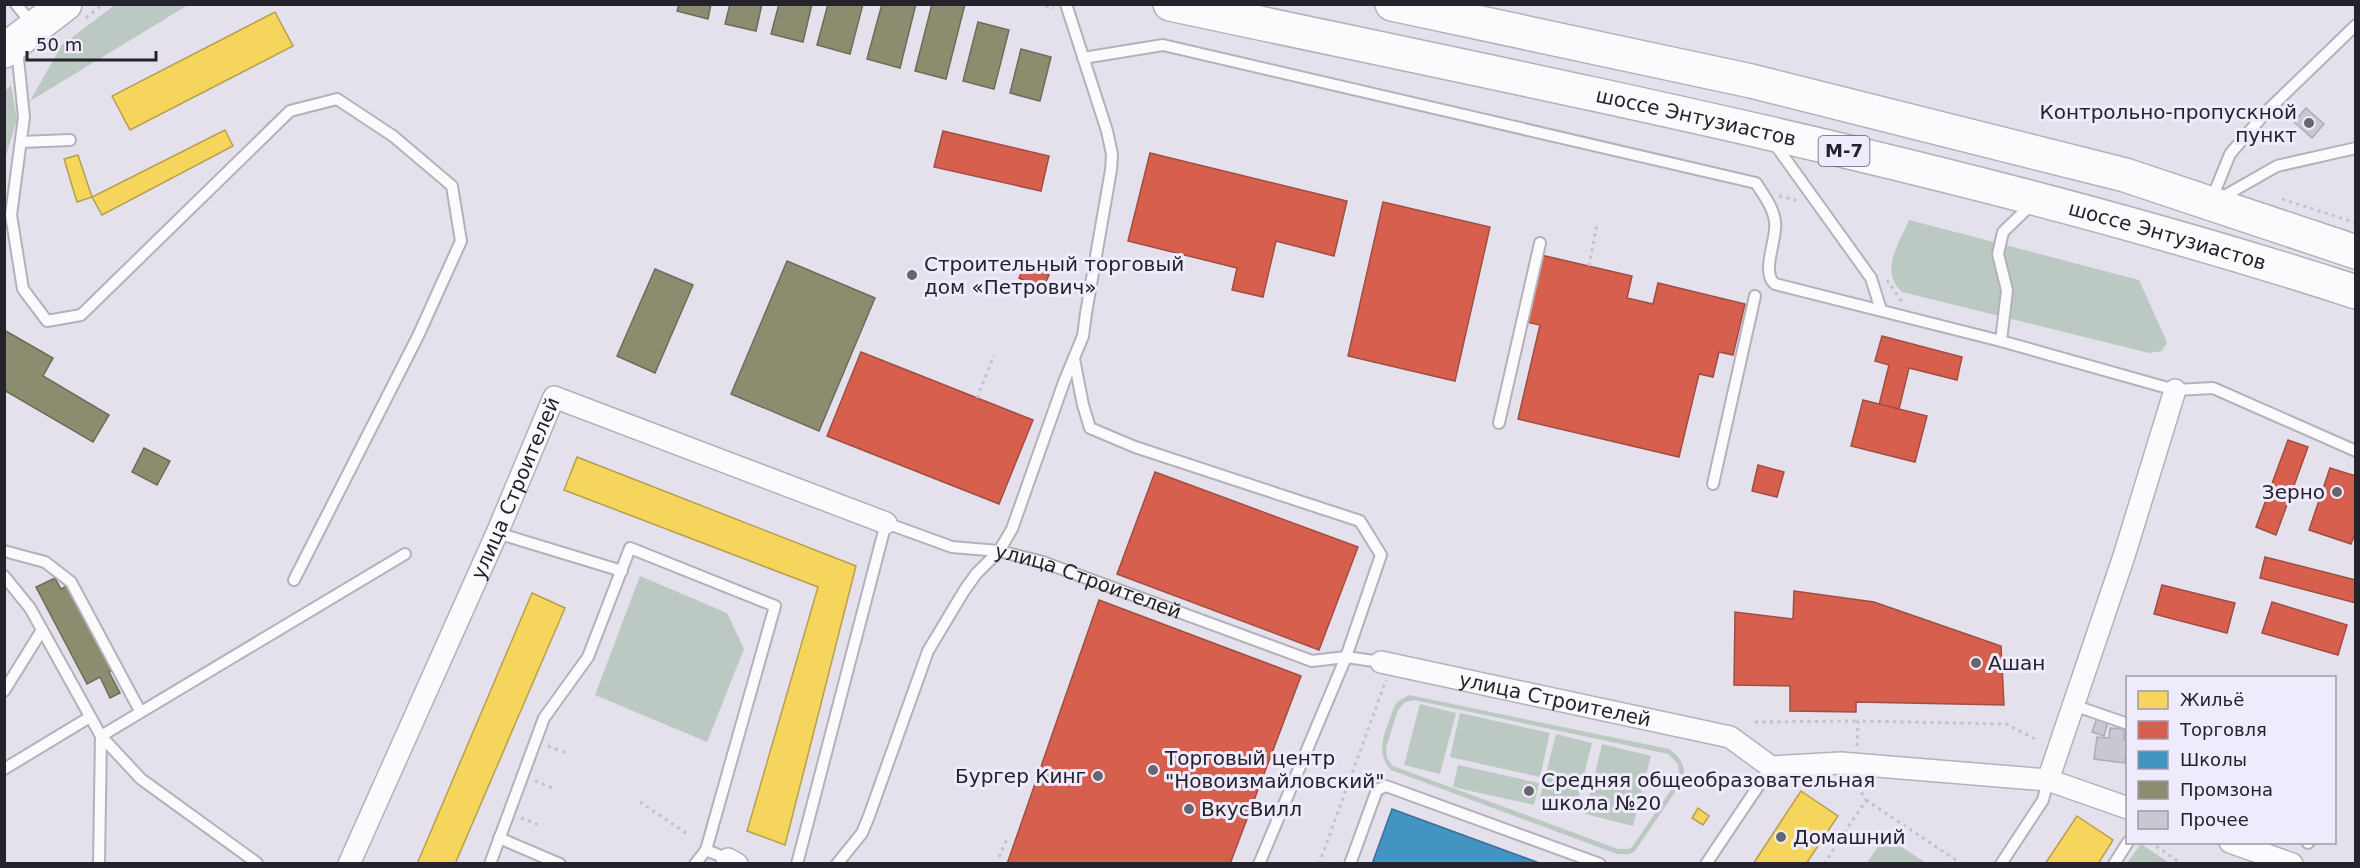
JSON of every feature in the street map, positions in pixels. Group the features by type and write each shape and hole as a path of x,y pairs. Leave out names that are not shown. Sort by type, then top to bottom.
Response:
{"main road":[{"path":"18,31 65,4"},
{"name":"шоссе Энтузиастов","path":"1170,4 1767,133 2038,198 2271,264 2355,292"},
{"name":"шоссе Энтузиастов","path":"1392,4 1751,81 2125,175 2355,252"}],"street":[{"path":"2048,780 2124,556 2175,390"},
{"name":"улица Строителей","path":"349,864 497,533 554,397 886,523"},
{"name":"улица Строителей","path":"1381,662 1730,737 1771,767"},
{"path":"1771,767 1841,763 2048,780 2126,808"},
{"path":"2233,844 2281,862"}],"lane":[{"path":"837,864 862,833 928,651 964,591 976,574 999,551 1012,529 1083,336 1112,154 1107,131 1066,4"},
{"path":"2210,204 2230,154 2266,111 2355,25"},
{"path":"18,31 24,117 11,215 22,289 47,321 81,315 290,111 337,99 393,136 452,186 461,241 418,336 294,580"},
{"path":"1083,58 1163,45 1756,183 1775,220 1768,270 1771,281 1780,286 2001,341 2175,390 2213,388 2355,451"},
{"path":"1767,133 1871,278 1881,310"},
{"path":"21,142 70,141"},
{"path":"2210,204 2277,166 2355,148"},
{"path":"2001,341 2007,290 1998,254 2003,232 2038,198"},
{"path":"1499,423 1540,243"},
{"path":"1713,484 1755,296"},
{"path":"1074,357 1090,428 1135,447 1360,521 1382,555 1346,657 1259,864"},
{"path":"797,864 886,523"},
{"name":"улица Строителей","path":"886,523 952,547 999,551 1087,577 1312,661 1346,657 1381,662"},
{"path":"497,533 622,571"},
{"path":"490,864 544,718 588,657 630,548 775,606 706,850 695,864"},
{"path":"4,551 45,562 71,582 140,711"},
{"path":"101,736 405,554"},
{"path":"4,576 30,608 101,736 141,779 257,863"},
{"path":"4,691 42,630"},
{"path":"2073,705 2126,724"},
{"path":"4,769 90,717"},
{"path":"99,864 101,736"},
{"path":"1706,864 1771,767"},
{"path":"2001,864 2043,800 2048,780"},
{"path":"1350,864 1377,790 1386,786 1582,860 1600,864"},
{"path":"499,838 560,864"},
{"path":"2114,864 2127,844"},
{"path":"706,850 731,862"}],"path":[{"path":"2277,198 2355,222"},
{"path":"1589,266 1598,224"},
{"path":"977,398 994,355"},
{"path":"1319,864 1387,677 1381,662"},
{"path":"1857,746 1858,721"},
{"path":"1755,722 1858,721 2006,724 2037,740"},
{"path":"536,741 566,753"},
{"path":"523,776 553,788"},
{"path":"1855,782 1866,800 1962,864"},
{"path":"1824,864 1866,800"},
{"path":"640,802 686,833"},
{"path":"508,814 539,825"},
{"path":"999,857 1008,837"},
{"path":"2151,844 2175,862 2182,864"}],"shaded area":[{"path":"116,4 188,5 30,101 62,45"},
{"path":"11,85 17,119 5,159 5,91"},
{"path":"1909,220 2139,280 2167,342 2162,351 2149,353 1902,292 1895,284 1891,266 1896,248"},
{"path":"640,576 727,613 744,649 707,742 595,695"},
{"path":"1409,695 1669,749 1677,755 1681,762 1684,779 1635,851 1630,854 1617,854 1391,770 1386,763 1382,748 1385,732 1397,702","holes":["1414,700 1668,754 1678,764 1679,778 1632,847 1618,849 1393,766 1387,758 1386,748 1398,710 1405,702"]},
{"path":"1420,704 1456,713 1440,774 1404,765"},
{"path":"1460,713 1550,733 1540,777 1450,757"},
{"path":"1556,734 1592,743 1575,811 1539,802"},
{"path":"1602,744 1651,756 1633,826 1585,814"},
{"path":"1458,765 1539,783 1534,805 1453,787"},
{"path":"1885,836 1926,863 1867,863"},
{"path":"2141,844 2168,862 2127,863"}],"building: Жильё":[{"path":"275,12 293,46 130,130 112,96"},
{"path":"225,130 233,146 102,215 92,197"},
{"path":"78,155 92,197 77,202 64,159"},
{"path":"577,457 856,566 785,845 747,831 818,587 564,490"},
{"path":"532,593 565,608 455,864 417,864"},
{"path":"1801,791 1838,816 1806,864 1753,864"},
{"path":"1698,808 1709,816 1703,825 1692,818"},
{"path":"2077,816 2113,840 2098,864 2045,864"}],"building: Торговля":[{"path":"943,131 1049,156 1041,191 934,167"},
{"path":"1150,153 1347,201 1334,256 1276,241 1263,297 1232,290 1237,268 1128,241"},
{"path":"1383,202 1490,227 1455,381 1348,356"},
{"path":"1541,255 1632,276 1627,298 1653,304 1658,283 1745,304 1733,355 1719,352 1713,377 1699,374 1679,457 1518,419 1540,325 1526,322"},
{"path":"1025,264 1049,275 1043,289 1019,278"},
{"path":"1882,336 1962,357 1957,380 1909,368 1899,409 1879,405 1889,365 1875,361"},
{"path":"861,352 1033,420 999,504 827,436"},
{"path":"1863,400 1927,416 1915,462 1851,446"},
{"path":"2288,440 2308,447 2276,535 2256,527"},
{"path":"1758,465 1784,472 1777,497 1752,491"},
{"path":"2330,468 2356,476 2356,531 2351,544 2309,530"},
{"path":"1155,472 1358,547 1319,650 1117,574"},
{"path":"2265,557 2356,580 2356,603 2260,578"},
{"path":"2162,585 2235,603 2227,633 2154,614"},
{"path":"1794,591 1874,602 2001,646 2004,705 1856,702 1856,712 1790,711 1790,686 1734,685 1735,612 1793,619"},
{"name":"Торговый центр \"Новоизмайловский\"","path":"1099,600 1301,676 1230,864 1007,864"},
{"path":"2272,602 2347,625 2338,655 2262,633"}],"building: Школы":[{"path":"1392,809 1542,864 1372,864"}],"building: Промзона":[{"path":"679,4 711,4 708,19 677,11"},
{"path":"730,4 762,4 756,31 725,24"},
{"path":"779,4 812,4 803,42 771,34"},
{"path":"828,4 863,4 850,54 817,45"},
{"path":"882,4 916,4 900,68 867,59"},
{"path":"932,4 965,4 946,79 915,71"},
{"path":"978,22 1009,30 994,89 963,81"},
{"path":"1021,49 1051,57 1040,101 1010,93"},
{"path":"787,261 875,298 819,431 731,394"},
{"path":"655,269 693,285 655,373 617,356"},
{"path":"4,330 53,358 43,376 109,415 93,442 4,390"},
{"path":"144,448 170,461 157,485 132,472"},
{"path":"55,578 61,589 69,585 113,670 109,672 120,693 110,698 100,677 87,684 36,587"}],"building: Прочее":[{"name":"Контрольно-пропускной пункт","path":"2306,108 2324,124 2312,138 2294,122"},
{"path":"2097,718 2108,721 2104,736 2092,732"},
{"path":"2110,728 2125,729 2125,763 2094,759 2097,737 2109,738"}],"place":[{"name":"Контрольно-пропускной пункт","path":"2309,123"},
{"name":"Строительный торговый дом «Петрович»","path":"912,275"},
{"name":"Зерно","path":"2337,492"},
{"name":"Ашан","path":"1976,663"},
{"name":"Торговый центр \"Новоизмайловский\"","path":"1153,770"},
{"name":"Бургер Кинг","path":"1098,776"},
{"name":"Средняя общеобразовательная школа №20","path":"1529,791"},
{"name":"ВкусВилл","path":"1189,809"},
{"name":"Домашний","path":"1781,837"}]}
